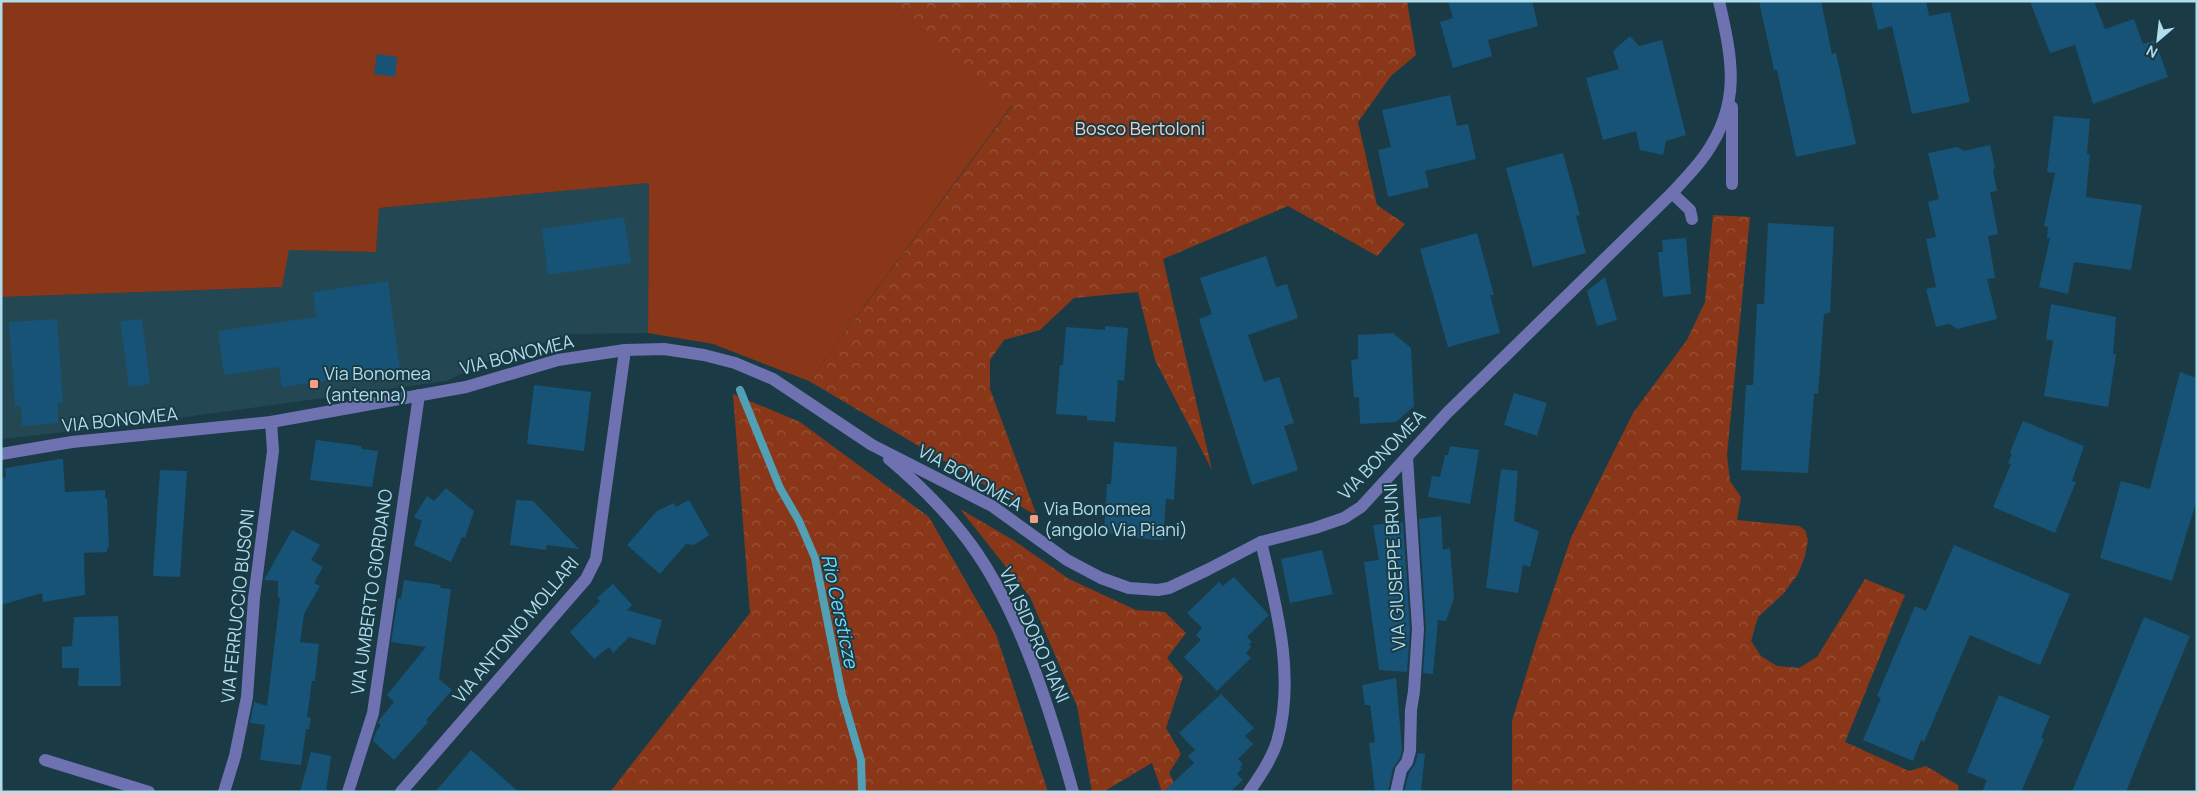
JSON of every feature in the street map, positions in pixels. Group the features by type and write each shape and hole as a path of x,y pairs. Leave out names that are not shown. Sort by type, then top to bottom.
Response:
{"street":[{"name":"VIA BONOMEA","path":"1,454 72,442 271,422 466,386 558,360 625,350 664,350 704,355 736,363 773,379 872,444 992,506 1067,560 1100,578 1129,588 1158,590 1169,588 1260,542 1315,528 1344,518 1361,507 1461,400 1672,193 1705,155 1723,124 1732,92 1729,46 1719,1"},
{"path":"1732,92 1732,184"},
{"path":"1672,193 1690,210 1692,219"},
{"name":"VIA ANTONIO MOLLARI","path":"401,792 586,579 596,559 625,350"},
{"name":"VIA UMBERTO GIORDANO","path":"348,792 373,713 419,395"},
{"name":"VIA FERRUCCIO BUSONI","path":"224,792 235,756 247,697 254,598 273,451 271,422"},
{"name":"VIA ISIDORO PIANI","path":"872,444 922,490 967,540 984,564 1003,600 1036,675 1060,745 1073,792"},
{"name":"VIA GIUSEPPE BRUNI","path":"1396,792 1401,770 1407,762 1410,751 1411,710 1418,628 1407,457"},
{"path":"1250,792 1268,762 1277,742 1284,680 1282,637 1260,542"},
{"path":"45,760 149,792"}],"shaded area":[{"path":"649,183 648,333 572,334 498,357 446,381 120,426 1,439 1,297 281,287 289,250 376,252 379,208"}],"green space":[{"path":"1,1 888,1 1012,105 809,381 713,344 648,333 649,183 379,208 376,252 289,250 282,287 1,297"},
{"name":"Bosco Bertoloni","path":"888,1 1407,1 1416,55 1391,76 1358,122 1377,205 1405,224 1377,256 1288,206 1163,259 1212,470 1155,360 1138,292 1074,298 1040,330 1004,340 990,360 990,389 1037,516 809,381 1012,106"},
{"path":"1713,215 1750,217 1727,455 1730,481 1741,497 1737,520 1799,526 1805,530 1808,540 1805,556 1798,574 1783,594 1758,617 1751,641 1761,656 1777,666 1799,668 1817,657 1865,579 1905,595 1845,742 1909,771 1926,766 1958,785 1959,792 1512,792 1512,721 1571,538 1633,413 1687,340 1705,302"},
{"path":"733,394 800,422 929,517 996,634 1048,792 610,792 750,613"},
{"path":"960,509 1013,540 1069,579 1136,610 1165,612 1186,633 1167,658 1183,677 1166,728 1181,754 1169,773 1179,792 1162,792 1152,763 1103,792 1092,792 1077,706 1030,597"}],"building":[{"path":"1448,1 1532,1 1538,26 1488,40 1492,56 1453,68 1440,22 1453,18"},
{"path":"1759,1 1821,1 1832,54 1836,53 1856,144 1796,157 1777,70 1774,70"},
{"path":"1871,1 1926,1 1929,16 1950,12 1970,102 1912,114 1892,26 1878,30"},
{"path":"2030,1 2094,1 2105,29 2134,19 2143,44 2155,40 2168,77 2093,104 2075,45 2050,53"},
{"path":"1630,36 1639,46 1662,40 1686,135 1666,141 1663,155 1640,150 1636,131 1603,140 1586,78 1619,69 1613,51"},
{"path":"377,54 397,57 395,77 374,74"},
{"path":"1450,95 1457,126 1468,124 1476,159 1425,171 1429,187 1388,197 1378,150 1391,147 1382,110"},
{"path":"2054,116 2090,119 2087,154 2090,154 2086,197 2142,205 2131,270 2074,262 2068,294 2039,287 2050,238 2047,238 2048,227 2044,226 2055,173 2047,172"},
{"path":"1990,145 1995,167 1993,170 1997,191 1990,192 1998,234 1988,236 1995,278 1987,279 1997,319 1957,329 1950,324 1936,327 1926,289 1936,287 1926,239 1936,237 1928,202 1939,199 1928,153 1958,147 1964,151"},
{"path":"1563,153 1580,215 1576,216 1586,253 1533,267 1506,168"},
{"path":"624,217 631,263 548,275 542,229"},
{"path":"1768,223 1834,227 1830,313 1824,314 1818,394 1814,393 1808,473 1741,470 1746,385 1753,385 1757,304 1764,304"},
{"path":"1477,233 1494,295 1490,295 1500,333 1448,347 1420,249"},
{"path":"1686,238 1691,294 1663,297 1658,252 1663,252 1662,240"},
{"path":"1266,256 1276,287 1287,284 1298,318 1248,335 1264,382 1279,377 1294,423 1284,426 1298,470 1252,485 1199,319 1212,314 1200,278"},
{"path":"1605,277 1617,320 1597,326 1587,291"},
{"path":"388,281 400,370 282,387 279,367 224,375 218,331 316,317 313,292"},
{"path":"2051,304 2116,317 2113,354 2116,354 2108,407 2044,396 2053,341 2046,339"},
{"path":"57,319 63,402 58,403 58,423 22,426 21,406 15,406 9,322"},
{"path":"142,319 150,384 129,387 120,321"},
{"path":"1105,326 1128,328 1124,381 1118,380 1115,422 1087,420 1087,416 1056,414 1060,365 1063,365 1066,327 1105,330"},
{"path":"1393,333 1411,348 1414,406 1396,422 1360,424 1359,397 1354,398 1351,360 1358,359 1358,335"},
{"path":"2180,372 2197,378 2197,499 2172,581 2100,558 2121,481 2150,489"},
{"path":"534,385 591,392 584,451 527,444"},
{"path":"1514,393 1547,403 1537,436 1504,425"},
{"path":"2023,421 2084,446 2072,481 2076,482 2055,533 1993,507 2011,464 2008,463 2012,454 2010,452"},
{"path":"316,440 361,446 362,449 378,451 372,487 310,480"},
{"path":"1114,442 1177,447 1174,500 1166,499 1163,540 1135,538 1135,535 1104,533 1107,484 1111,484"},
{"path":"1450,446 1479,450 1470,504 1428,497 1432,476 1440,477 1445,455 1448,455"},
{"path":"63,459 65,492 105,490 109,547 107,552 84,553 85,595 43,602 42,593 1,605 1,479 6,477 5,468"},
{"path":"1501,469 1518,471 1514,521 1539,531 1530,567 1523,565 1518,593 1486,588"},
{"path":"160,470 187,471 180,577 153,576"},
{"path":"446,488 474,511 465,538 462,537 451,562 414,545 422,521 414,517 427,496 434,501"},
{"path":"516,500 533,501 579,549 547,545 546,550 510,545"},
{"path":"689,500 709,535 694,545 686,544 660,574 627,545 657,511 674,503 676,507"},
{"path":"1441,516 1443,550 1450,548 1454,598 1446,621 1438,620 1433,674 1423,673 1426,628 1419,519"},
{"path":"1403,522 1410,629 1407,672 1379,670 1364,562 1379,560 1373,525"},
{"path":"292,530 320,545 311,560 323,567 314,583 320,586 304,614 300,642 319,644 315,681 312,681 307,717 311,718 309,729 306,729 301,765 260,760 265,725 250,723 254,702 267,706 280,598 278,597 278,581 264,580"},
{"path":"1954,545 2070,594 2040,665 1970,635 1924,742 1921,740 1913,761 1863,740 1881,698 1877,696 1915,606 1926,611"},
{"path":"1322,550 1333,594 1290,603 1281,559"},
{"path":"1234,577 1269,615 1247,637 1252,642 1249,644 1251,647 1246,653 1251,658 1217,691 1184,657 1201,640 1196,635 1202,628 1187,613 1219,582 1223,586"},
{"path":"404,580 441,585 440,588 451,589 439,679 452,690 426,720 428,722 394,760 373,741 381,725 378,723 394,702 387,695 426,647 391,642 398,598 401,599"},
{"path":"613,584 632,605 627,610 662,620 655,645 629,637 613,653 609,647 594,659 570,632 600,601 597,598"},
{"path":"118,616 121,686 78,686 79,668 62,668 62,647 72,646 74,617"},
{"path":"2144,617 2190,636 2126,792 2072,792"},
{"path":"1396,678 1402,750 1400,758 1393,768 1388,792 1375,792 1369,743 1375,742 1370,705 1365,705 1362,685"},
{"path":"1221,694 1254,728 1245,736 1253,744 1238,759 1243,764 1237,774 1243,780 1230,792 1163,792 1194,763 1188,756 1195,750 1179,733"},
{"path":"1999,695 2050,716 2041,738 2044,739 2021,792 1982,792 1987,780 1967,772"},
{"path":"471,750 519,792 435,792"},
{"path":"311,752 331,756 326,792 300,792"},
{"path":"1418,753 1425,754 1421,792 1404,792 1409,773 1415,764"}],"waterway":[{"name":"Rio Cersticze","path":"740,390 780,488 799,521 815,558 842,695 861,760 862,792"}],"place":[{"name":"Via Bonomea (antenna)","path":"314,384"},
{"name":"Via Bonomea (angolo Via Piani)","path":"1034,519"}]}
